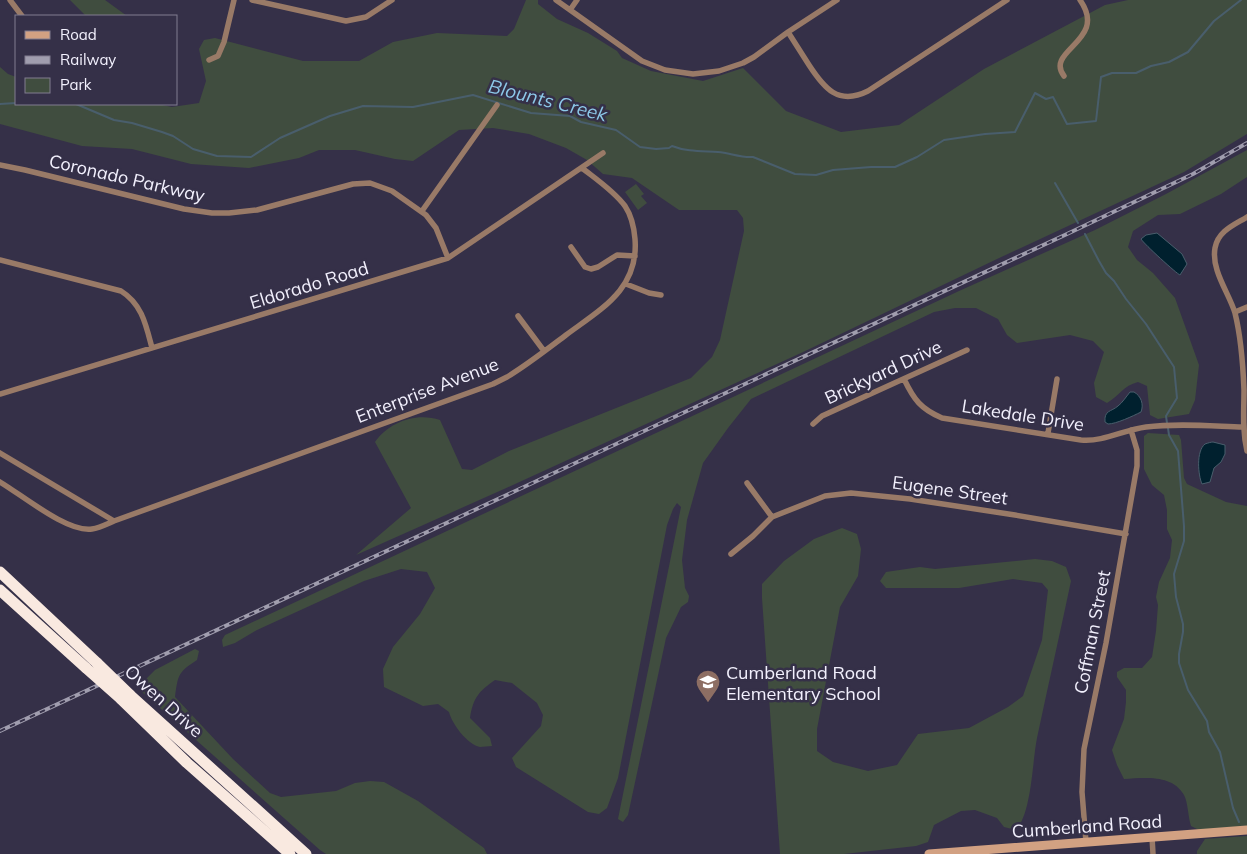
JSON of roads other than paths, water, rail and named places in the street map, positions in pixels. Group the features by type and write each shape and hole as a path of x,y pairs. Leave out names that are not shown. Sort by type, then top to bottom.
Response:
{"highway":[{"name":"Owen Drive","path":"0,572 91,666"},
{"name":"Owen Drive","path":"0,590 91,666 306,854"},
{"name":"Owen Drive","path":"126,697 187,764 290,854"},
{"path":"268,835 282,854"}],"main road":[{"name":"Cumberland Road","path":"929,854 1247,830"}],"street":[{"path":"10,0 21,15"},
{"path":"209,60 218,56 224,42 234,0"},
{"path":"252,0 346,22 366,17 392,0"},
{"path":"556,0 642,60 654,66 678,73 706,73 732,67 754,57 837,0"},
{"path":"570,10 577,0"},
{"path":"788,32 817,77 828,90 840,96 856,96 868,91 1006,0"},
{"path":"1064,76 1060,68 1061,59 1083,36 1087,25 1087,12 1080,0"},
{"path":"422,211 498,105"},
{"name":"Eldorado Road","path":"0,394 448,258 603,153"},
{"name":"Coronado Parkway","path":"0,166 19,168 197,211 229,213 256,210 361,183 370,183 386,188 422,211 436,228 448,258"},
{"name":"Enterprise Avenue","path":"0,482 59,520 75,528 92,529 493,384 519,370 609,304 626,284 631,272 635,256 633,227 625,206 614,194 582,168"},
{"path":"1247,217 1224,232 1218,239 1214,250 1216,265 1235,312 1245,389 1243,427 1247,451"},
{"path":"571,247 585,266 591,269 598,267 617,255 635,256"},
{"path":"0,260 121,291 129,296 138,307 147,328 152,348"},
{"path":"626,284 661,295"},
{"path":"1235,312 1247,307"},
{"path":"518,316 544,351"},
{"name":"Brickyard Drive","path":"813,424 822,416 966,350"},
{"name":"Lakedale Drive","path":"904,379 913,397 920,405 942,418 1093,441 1130,430 1150,427 1243,427"},
{"path":"1048,433 1057,379"},
{"name":"Coffman Street","path":"1086,842 1082,792 1084,749 1106,643 1137,466 1137,450 1130,430"},
{"path":"0,453 114,522"},
{"path":"731,554 772,517 748,483"},
{"name":"Eugene Street","path":"772,517 825,496 851,493 1006,514 1126,534"},
{"path":"1152,837 1153,854"}],"water":[{"path":"1157,233 1182,254 1187,264 1180,275 1141,239 1146,235"},
{"path":"1130,392 1134,392 1140,398 1142,403 1141,412 1115,423 1108,424 1105,422 1107,413 1120,405"},
{"path":"1213,442 1225,445 1225,454 1221,462 1214,468 1210,482 1202,484 1199,469 1200,452 1205,444"}],"waterway":[{"name":"Blounts Creek","path":"78,105 114,120 132,123 173,136 193,149 217,156 251,157 280,138 330,116 363,106 413,107 473,95 531,113 570,116 581,122 616,130 640,147 656,149 672,146 689,150 753,157 795,174 816,175 833,170 895,167 917,157 944,140 1015,132 1035,93 1046,99 1053,97 1067,124 1096,121 1101,77 1112,73 1136,73 1151,66 1169,62 1188,52 1214,21 1241,0"},
{"name":"Blounts Creek","path":"0,104 15,103"},
{"path":"1055,183 1078,223"},
{"path":"1085,234 1106,273 1146,324 1174,367 1177,398 1166,416 1167,423"},
{"path":"1168,428 1169,435 1178,451 1184,526 1184,541 1174,574 1176,597 1183,624 1179,663 1188,690 1207,721 1209,732 1220,752 1233,808 1239,822"}],"railway":[{"path":"0,731 1067,234 1193,174 1247,143"}],"place":[{"name":"Cumberland Road Elementary School","path":"708,703"}]}
